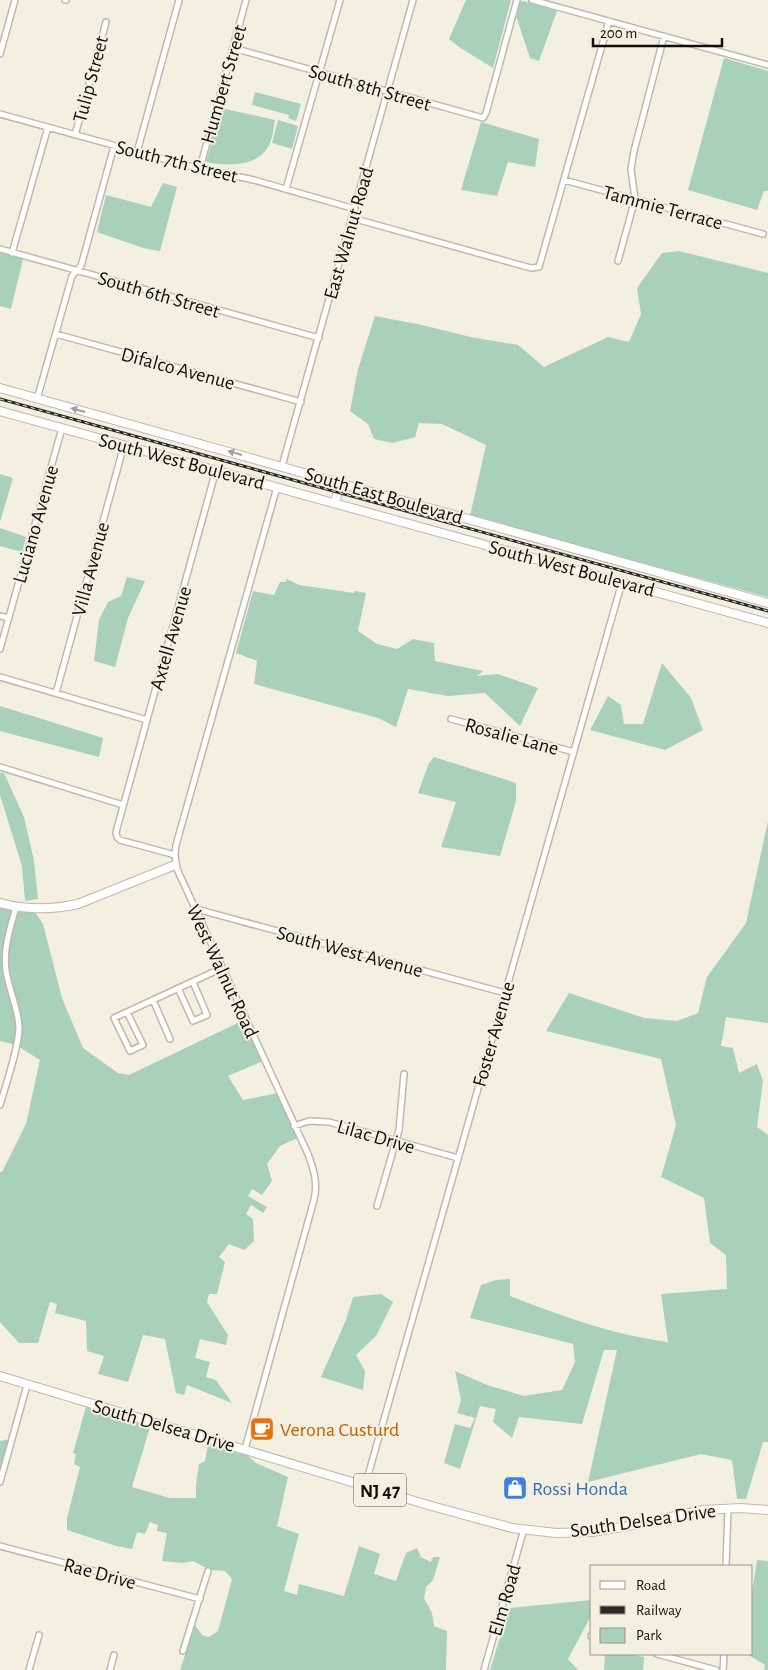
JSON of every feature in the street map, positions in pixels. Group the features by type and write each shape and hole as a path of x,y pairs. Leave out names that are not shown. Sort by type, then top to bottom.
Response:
{"main road":[{"name":"South East Boulevard","path":"0,388 768,603"},
{"name":"South West Boulevard","path":"0,411 768,623"},
{"path":"335,503 340,483"},
{"path":"0,903 35,909 58,908 78,904 176,865"},
{"name":"South Delsea Drive","path":"0,1376 365,1486 524,1530 556,1533 592,1532 688,1512 728,1508 768,1510"}],"street":[{"path":"0,54 15,0"},
{"path":"138,152 179,0"},
{"name":"Humbert Street","path":"200,168 246,0"},
{"path":"286,189 340,0"},
{"name":"East Walnut Road","path":"282,466 413,0"},
{"name":"South 8th Street","path":"233,48 483,118 486,114 517,0"},
{"path":"532,0 768,65"},
{"path":"352,218 537,269 541,264 609,21"},
{"name":"Tulip Street","path":"75,135 106,22"},
{"path":"618,261 635,199 631,168 664,36"},
{"name":"South 7th Street","path":"0,114 355,209"},
{"path":"12,253 48,128"},
{"path":"37,399 72,276 81,266 114,146"},
{"name":"Tammie Terrace","path":"564,180 763,234"},
{"name":"South 6th Street","path":"0,250 319,338"},
{"name":"Difalco Avenue","path":"56,334 301,402"},
{"name":"Luciano Avenue","path":"0,649 62,428"},
{"name":"Villa Avenue","path":"56,693 124,445"},
{"name":"Axtell Avenue","path":"175,855 118,838 116,832 216,470"},
{"name":"West Walnut Road","path":"245,1449 316,1192 315,1172 195,911 176,865 175,855 176,844 277,487"},
{"name":"Foster Avenue","path":"365,1486 622,582"},
{"path":"0,616 9,618"},
{"path":"0,677 147,720"},
{"name":"Rosalie Lane","path":"451,719 574,752"},
{"path":"0,766 123,805"},
{"path":"0,1105 19,1030 18,1016 5,958 16,907"},
{"name":"South West Avenue","path":"195,911 200,910 265,927 505,993"},
{"path":"128,1012 143,1045 130,1051 114,1018 222,968"},
{"path":"178,988 193,1021 207,1015 193,982"},
{"path":"153,1000 170,1039"},
{"path":"377,1206 399,1130 404,1074"},
{"name":"Lilac Drive","path":"294,1126 309,1120 319,1121 458,1158"},
{"path":"0,1482 27,1385"},
{"path":"726,1565 728,1508"},
{"name":"Elm Road","path":"484,1670 524,1530"},
{"name":"Rae Drive","path":"0,1546 200,1600"},
{"path":"183,1651 208,1571"},
{"path":"29,1670 39,1635"},
{"path":"110,1670 114,1655"},
{"path":"661,1655 716,1670"},
{"path":"723,1670 724,1655"}],"green space":[{"path":"466,0 511,0 493,68 449,39"},
{"path":"523,1 557,11 539,61 530,58 516,16 520,2"},
{"path":"724,58 768,71 768,191 764,191 757,210 688,190"},
{"path":"255,92 301,104 296,121 288,118 289,115 252,105"},
{"path":"221,108 275,120 273,134 265,151 251,161 242,163 206,162"},
{"path":"278,120 298,126 292,149 272,143"},
{"path":"481,122 539,139 535,167 508,162 497,196 461,190"},
{"path":"163,183 177,187 160,251 143,248 97,232 106,195 151,207"},
{"path":"679,251 768,273 768,597 470,516 486,445 442,424 419,423 415,437 393,443 374,439 368,424 350,411 358,369 375,316 471,337 518,345 544,367 608,337 629,342 641,314 637,288 662,253"},
{"path":"0,253 23,259 11,309 0,306"},
{"path":"0,474 13,478 0,522"},
{"path":"0,528 26,537 22,552 0,546"},
{"path":"127,577 145,581 128,618 115,667 94,661 99,620 108,602 121,596"},
{"path":"287,579 299,585 366,593 358,631 377,644 397,649 413,639 434,643 435,661 483,671 477,676 498,674 538,688 520,726 485,693 448,696 408,689 396,727 378,718 254,684 257,661 236,653 253,591 274,595 280,582 285,582"},
{"path":"662,663 691,698 703,730 665,750 590,730 608,696 621,705 624,724 643,724"},
{"path":"0,706 103,738 99,757 0,731"},
{"path":"434,757 516,783 516,801 500,856 441,847 456,802 418,793 429,763"},
{"path":"0,773 4,773 24,817 34,861 38,899 25,901 22,866 0,795"},
{"path":"768,821 768,1023 726,1017 721,1046 733,1048 739,1073 757,1064 763,1081 757,1127 768,1135 768,1442 763,1442 746,1499 737,1499 732,1460 701,1454 588,1482 617,1350 604,1350 582,1424 519,1417 512,1438 493,1422 496,1409 480,1406 460,1469 444,1463 455,1424 470,1428 475,1418 457,1413 461,1400 455,1371 487,1385 524,1396 562,1390 575,1362 573,1344 470,1318 481,1285 496,1280 510,1279 510,1296 608,1330 668,1342 661,1294 727,1289 726,1255 710,1243 704,1198 661,1177 676,1125 661,1059 546,1031 569,993 644,1018 677,1021 698,1013 707,977 746,923"},
{"path":"0,903 35,912 43,924 62,998 83,1048 118,1073 129,1075 246,1019 265,1060 228,1076 243,1100 279,1093 300,1137 280,1146 267,1164 272,1181 262,1195 252,1189 248,1196 267,1207 263,1213 251,1205 246,1214 253,1219 254,1241 244,1250 229,1244 219,1257 225,1262 217,1294 209,1294 207,1302 228,1335 226,1345 200,1339 195,1358 210,1362 206,1377 216,1380 232,1403 187,1385 184,1395 176,1393 165,1339 143,1335 128,1382 98,1374 104,1356 87,1351 86,1321 55,1313 57,1304 50,1302 38,1343 19,1343 0,1322 0,1172 2,1172 26,1124 40,1060 16,1045 0,1041"},
{"path":"381,1294 393,1302 376,1336 356,1355 365,1371 363,1390 321,1377 346,1320 353,1297"},
{"path":"86,1407 150,1427 132,1487 170,1498 196,1498 199,1464 205,1461 208,1445 248,1456 256,1463 288,1477 277,1526 299,1534 284,1591 297,1595 299,1584 344,1596 359,1546 380,1554 374,1574 396,1581 406,1553 417,1548 421,1557 431,1562 433,1557 440,1557 433,1580 426,1587 424,1598 432,1613 434,1626 447,1631 446,1670 180,1670 195,1625 202,1635 209,1637 218,1631 232,1579 225,1571 210,1570 193,1561 183,1563 162,1561 167,1533 157,1531 158,1525 150,1522 145,1534 137,1532 132,1549 116,1546 67,1530 67,1518 80,1467 74,1464 76,1454 73,1453"},
{"path":"11,1439 0,1479 0,1441"},
{"path":"757,1560 768,1561 768,1670 764,1670 765,1665 749,1655 753,1655 753,1586"},
{"path":"590,1600 590,1618 568,1659 578,1670 490,1670 509,1608"},
{"path":"605,1655 644,1657 643,1670 604,1670"}],"railway":[{"path":"0,399 768,611"}],"place":[{"name":"Verona Custurd","path":"262,1429"},
{"name":"Rossi Honda","path":"515,1488"}]}
